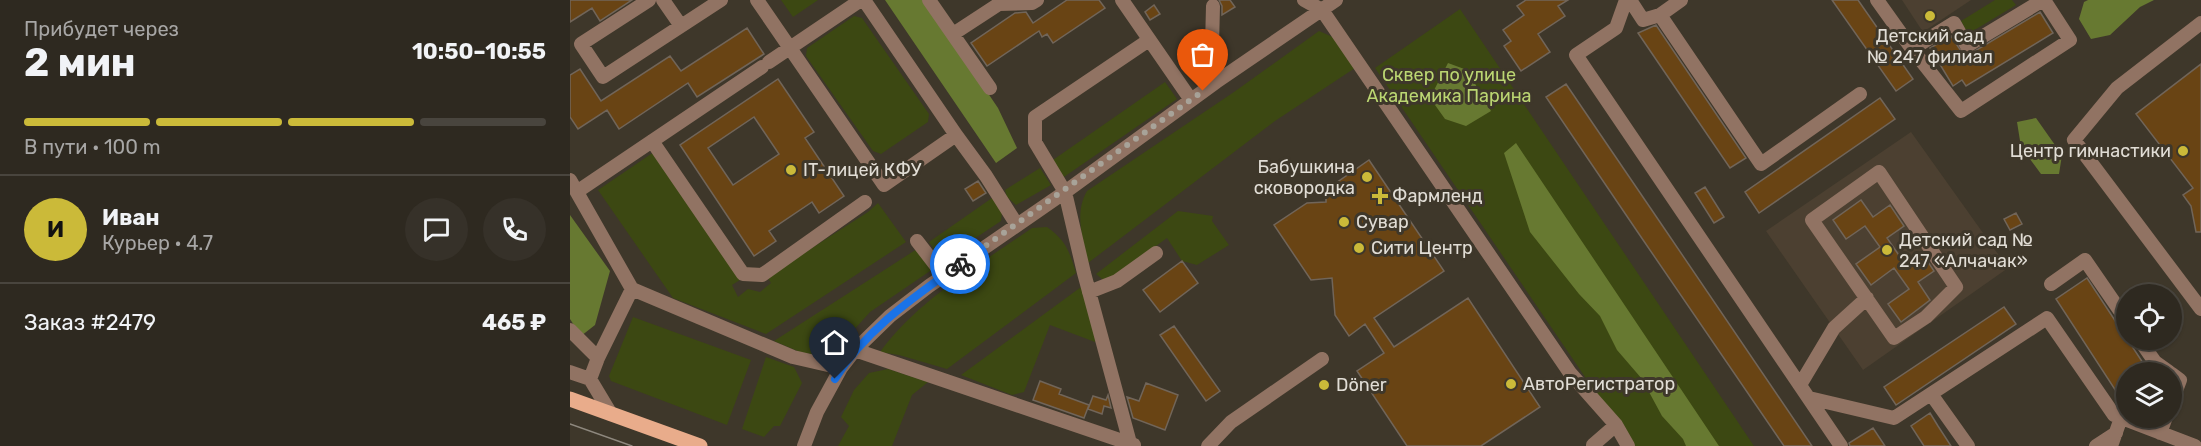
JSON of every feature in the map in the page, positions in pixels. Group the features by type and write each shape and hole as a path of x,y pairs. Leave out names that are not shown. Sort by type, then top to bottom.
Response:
{"main road":[{"path":"570,399 700,446"}],"street":[{"path":"649,0 581,44 603,77 721,0"},
{"path":"663,0 681,26"},
{"path":"757,0 884,185 956,135"},
{"path":"842,368 793,357 632,289 574,185 652,141 862,0 986,176 1017,225"},
{"path":"929,0 990,88"},
{"path":"953,34 999,4 1032,3 1037,0"},
{"path":"1122,0 1191,100"},
{"path":"1304,0 1322,10 1570,373 1616,425 1628,446"},
{"path":"804,446 817,412 842,368 855,350 890,316 1216,82 1336,0"},
{"path":"1681,0 1660,15 1643,20 1628,0 1616,28 1576,55 1841,446"},
{"path":"1877,0 1912,49 1961,111 2070,40 2044,0 1967,46 1954,23 1912,49"},
{"path":"1213,6 1212,46 1216,82"},
{"path":"1660,15 1761,164 1860,94"},
{"path":"2201,23 2117,88 2074,140 2201,309"},
{"path":"1133,445 1089,292 1065,192 1035,142 1035,117 1149,40"},
{"path":"652,141 743,274 762,274 865,202"},
{"path":"1879,172 1956,287 1926,317 1894,338 1867,298 1812,220 1879,172"},
{"path":"917,241 944,276"},
{"path":"1089,292 1117,281 1156,253"},
{"path":"2051,284 2085,260 2116,305"},
{"path":"590,379 632,289"},
{"path":"1800,385 1834,328 1867,298"},
{"path":"1809,398 1894,418 2047,318 2116,416"},
{"path":"570,330 598,358"},
{"path":"855,350 1133,445"},
{"path":"1208,446 1231,422 1322,359"},
{"path":"570,372 590,379 611,414"},
{"path":"1931,394 1968,446"},
{"path":"1593,445 1616,425"},
{"path":"2147,428 2195,446"},
{"path":"2160,433 2162,428"},
{"path":"2096,446 2113,440"}],"shaded area":[{"name":"Детский сад № 247 филиал","path":"1902,0 1971,0 1923,32"},
{"name":"Детский сад № 247 «Алчачак»","path":"1911,132 2008,268 1863,370 1766,231"}],"green space":[{"path":"781,0 818,0 793,17"},
{"path":"885,0 925,0 998,108 1017,148 996,163"},
{"path":"1995,0 2012,0 2016,5 1968,34 1961,21"},
{"path":"2088,0 2154,0 2140,7 2110,35 2091,39 2079,19 2084,2"},
{"name":"Сквер по улице Академика Парина","path":"1460,9 1754,446 1632,446 1375,68"},
{"path":"854,16 862,18 929,114 928,122 881,154 873,151 806,56 807,48"},
{"path":"1319,31 1337,39 1355,68 1275,121 1088,263 1080,217 1087,191 1234,92"},
{"path":"1448,63 1467,70 1491,111 1466,126 1445,119 1430,98"},
{"path":"1165,82 1177,99 1061,179 1050,162"},
{"path":"2036,118 2062,155 2059,174 2041,174 2021,147 2017,122"},
{"path":"1516,143 1719,446 1686,446 1683,439 1662,416 1642,379 1617,350 1600,316 1579,294 1530,232 1504,153"},
{"path":"654,152 743,278 732,285 738,297 748,289 760,292 771,283 767,277 868,212 878,203 906,242 766,334 673,298 598,190"},
{"path":"1040,168 1051,185 1016,205 1007,197 1005,190"},
{"path":"992,198 1002,212 1001,221 947,257 938,256 929,242"},
{"path":"1178,211 1213,216 1212,221 1229,245 1197,265 1182,261 1167,238 1106,282 1096,274"},
{"path":"570,215 610,271 595,325 581,336 570,319"},
{"path":"1047,227 1059,237 1066,247 1076,273 947,369 880,352 913,315 951,284 1032,228"},
{"path":"917,249 933,269 870,312 835,351 821,356 800,352 774,341"},
{"path":"1081,287 1096,336 1095,342 1050,325 1024,392 1012,395 961,375"},
{"path":"633,317 751,360 727,425 611,381 609,376"},
{"path":"766,357 794,367 802,383 780,426 774,426 764,437 742,429"},
{"path":"888,369 928,382 912,395 892,446 838,446 849,426 841,417 854,390 869,373"}],"building":[{"path":"570,0 632,0 600,21 592,8 570,22"},
{"path":"1067,0 1099,0 1105,8 1053,43 1047,34 1042,37 1039,31 987,66 971,43 1015,13 1026,12 1033,23"},
{"path":"1219,0 1230,0 1235,7 1222,15"},
{"path":"1526,0 1568,0 1558,6 1565,16 1538,34 1550,52 1521,71 1504,46 1511,41 1503,30 1524,15 1517,6"},
{"path":"1832,0 1858,0 1913,79 1896,91"},
{"path":"1154,5 1160,14 1150,20 1145,12"},
{"path":"2040,12 2053,33 1966,86 1962,80 1953,86 1930,48 1951,36 1965,57"},
{"path":"1656,25 1746,158 1730,168 1638,33"},
{"path":"747,28 764,54 697,97 688,83 619,129 607,110 578,129 570,117 570,75 580,69 601,101 670,56 681,71"},
{"name":"Центр гимнастики","path":"2201,64 2201,232 2196,232 2191,206 2183,195 2193,188 2136,114"},
{"name":"IT-лицей КФУ","path":"778,79 814,132 805,138 844,196 819,213 812,202 769,231 776,241 754,256 680,145","holes":["754,117 779,154 733,185 708,148"]},
{"path":"1566,84 1812,446 1784,446 1639,234 1546,97"},
{"path":"1880,98 1895,119 1759,213 1745,192"},
{"path":"1369,160 1444,271 1374,318 1394,347 1468,298 1540,407 1481,446 1407,446 1357,371 1384,353 1365,324 1349,336 1335,315 1332,278 1311,280 1274,225 1307,203 1326,202 1326,190"},
{"path":"978,181 986,193 973,201 965,189"},
{"path":"1705,187 1724,217 1714,223 1695,193"},
{"path":"1861,200 1873,217 1890,205 1904,226 1887,238 1905,264 1922,253 1934,271 1918,282 1930,300 1901,322 1888,304 1909,289 1894,268 1871,285 1856,264 1880,247 1865,226 1846,239 1833,220"},
{"path":"2016,213 2022,224 2010,230 2004,219"},
{"path":"1182,261 1198,283 1160,312 1143,290"},
{"path":"2087,278 2116,322 2116,350 2134,350 2142,362 2116,362 2116,391 2056,299"},
{"path":"2004,307 2016,324 1896,405 1884,387"},
{"path":"1174,326 1220,391 1206,401 1160,335"},
{"path":"1040,381 1061,389 1059,394 1089,405 1084,418 1033,400"},
{"path":"1146,383 1178,395 1165,430 1133,418 1127,397 1139,401"},
{"path":"1108,395 1111,408 1104,406 1102,414 1088,409 1093,396 1106,400"},
{"path":"1930,413 1951,446 1924,446 1911,426"},
{"path":"1873,428 1885,446 1850,446 1849,443"}],"tram line":[{"path":"570,424 632,446"}],"way so far":[{"path":"960,264 1065,192 1203,91"}],"place":[{"name":"Детский сад № 247 филиал","path":"1930,16"},
{"name":"Центр гимнастики","path":"2183,151"},
{"name":"IT-лицей КФУ","path":"791,170"},
{"name":"Бабушкина сковородка","path":"1367,177"},
{"name":"Фармленд","path":"1380,196"},
{"name":"Сувар","path":"1344,222"},
{"name":"Сити Центр","path":"1359,248"},
{"name":"Детский сад № 247 «Алчачак»","path":"1887,250"},
{"name":"АвтоРегистратор","path":"1511,384"},
{"name":"Döner","path":"1324,385"}],"route":[{"path":"835,379 855,350 890,316 960,264"}]}
